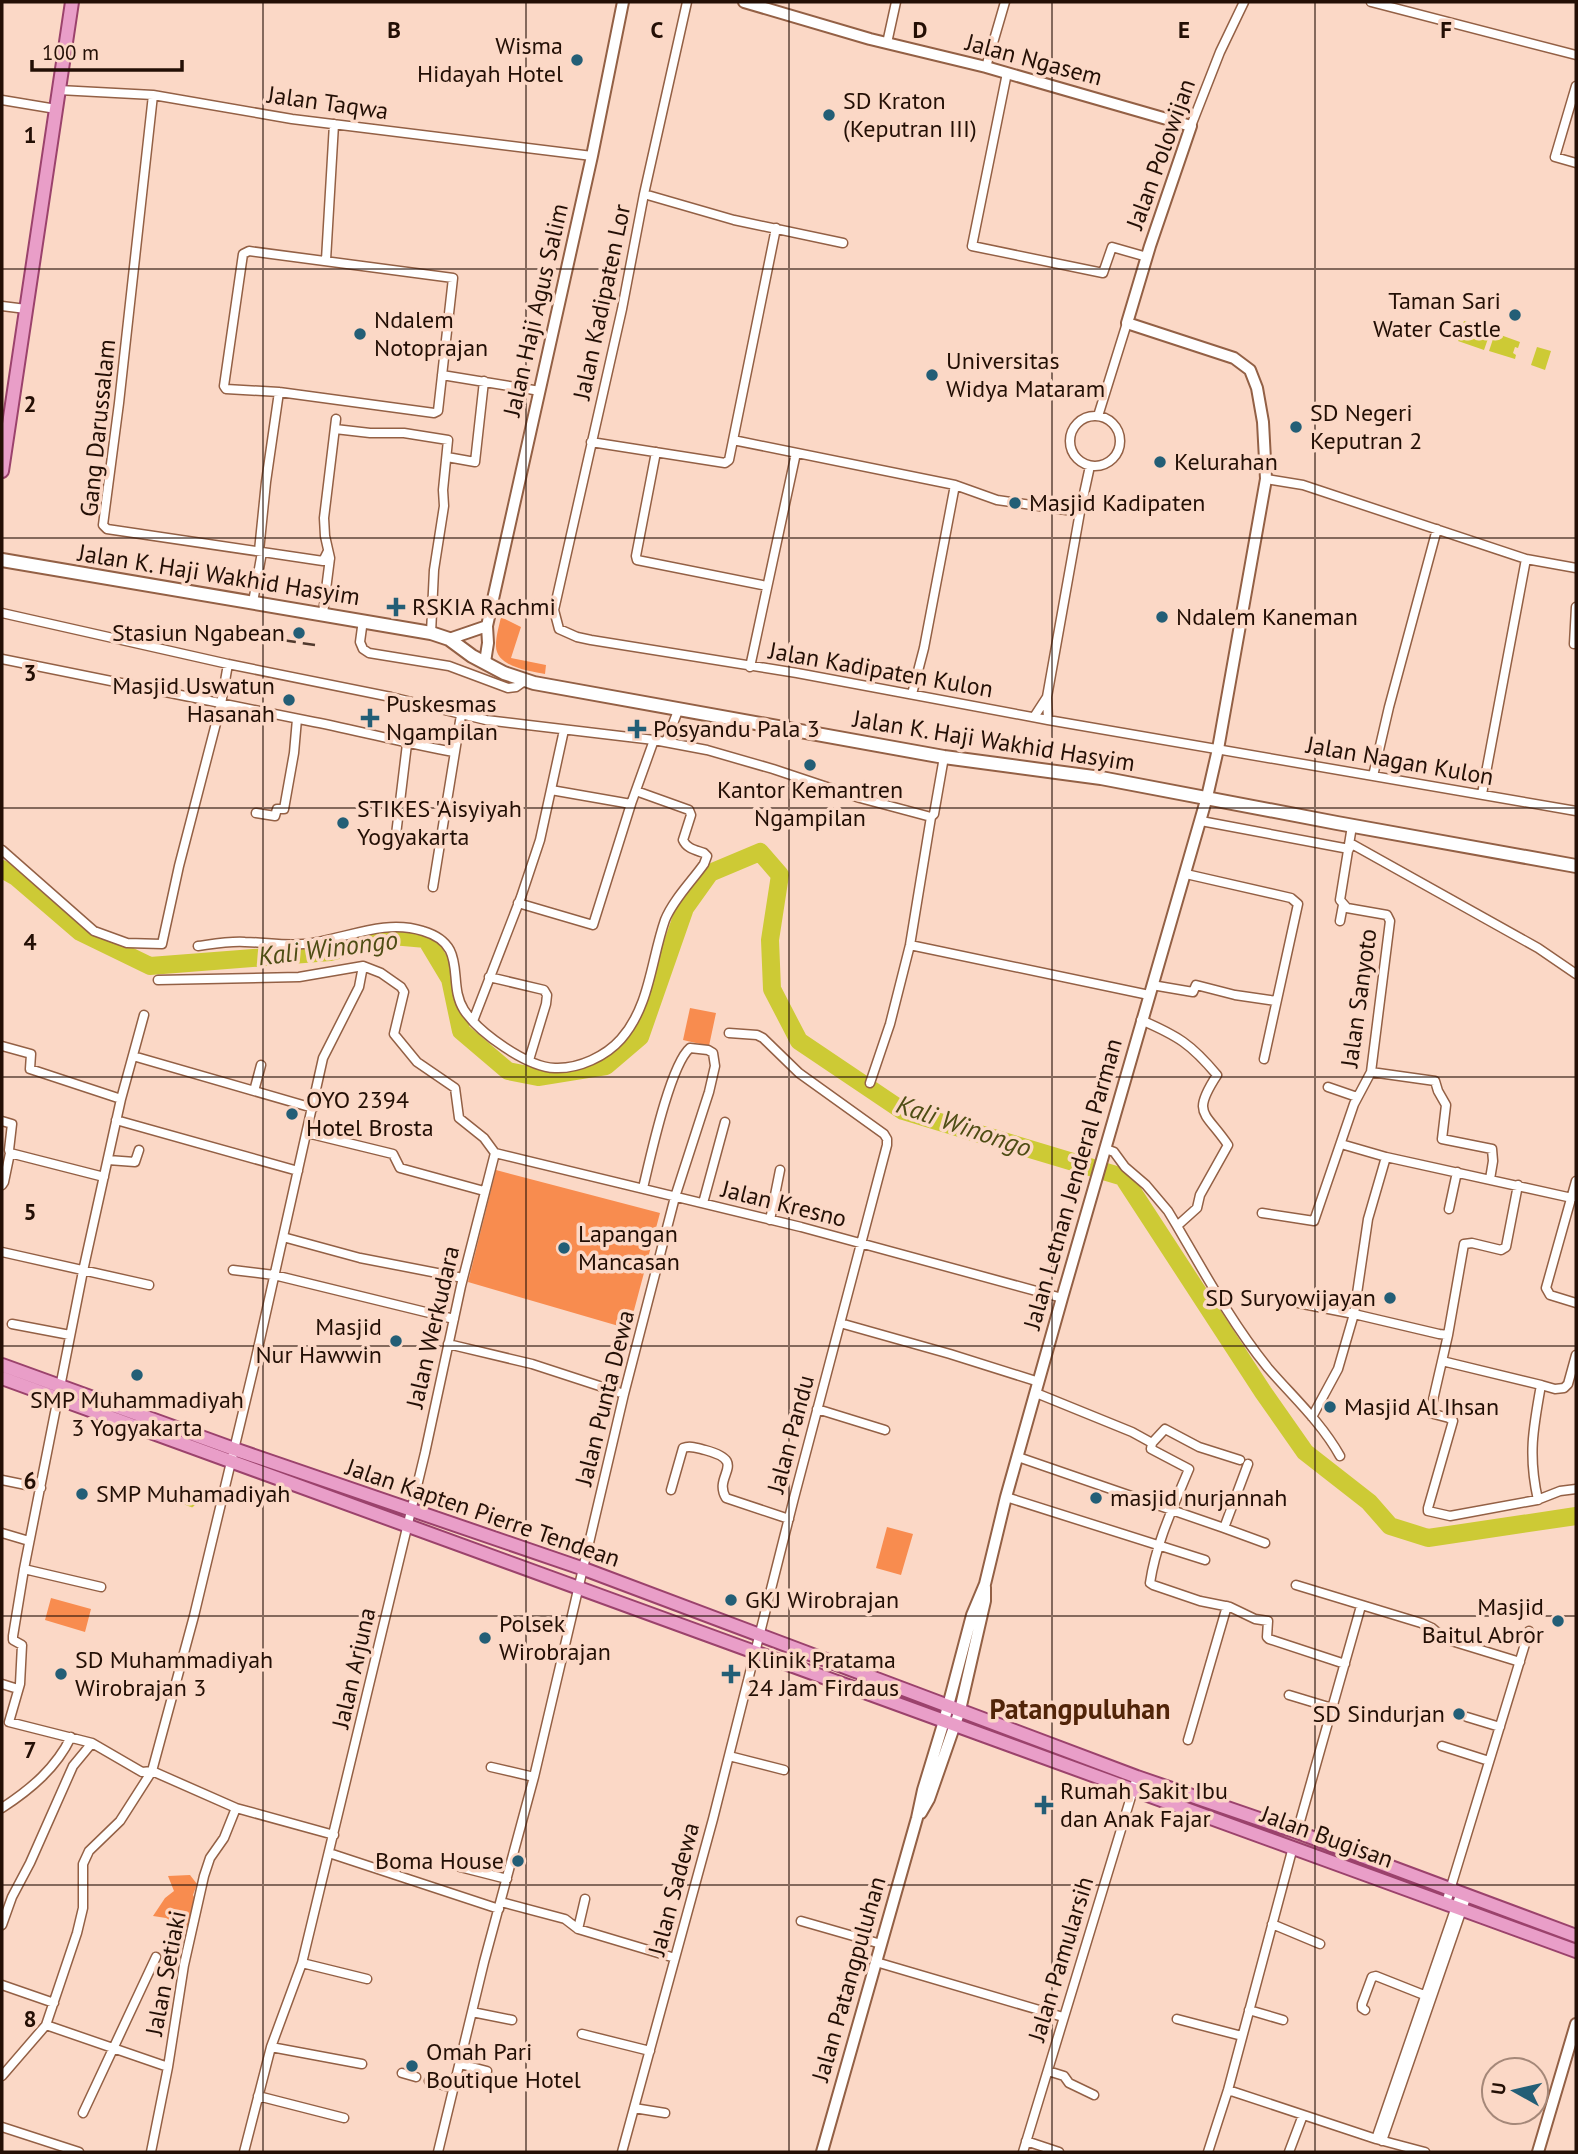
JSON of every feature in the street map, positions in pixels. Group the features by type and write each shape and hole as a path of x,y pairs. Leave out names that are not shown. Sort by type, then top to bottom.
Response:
{"main road":[{"path":"2,471 72,2"},
{"name":"Jalan K. Haji Wakhid Hasyim","path":"2,560 431,633 449,639 472,656 505,673 526,680 944,757 1101,778 1576,866"},
{"name":"Jalan Kapten Pierre Tendean","path":"2,1365 406,1524 949,1723"},
{"name":"Jalan Kapten Pierre Tendean","path":"2,1378 59,1399 410,1510 584,1569 954,1707"},
{"name":"Jalan Bugisan","path":"954,1707 1293,1847 1576,1951"},
{"name":"Jalan Bugisan","path":"949,1723 1297,1832 1576,1936"},
{"path":"1293,1847 1297,1832"}],"street":[{"name":"Jalan Haji Agus Salim","path":"485,662 487,626 592,156 623,2"},
{"name":"Jalan Kadipaten Lor","path":"554,610 622,309 644,194 687,2"},
{"name":"Jalan Ngasem","path":"744,2 1191,126"},
{"path":"887,43 896,2"},
{"path":"986,67 1006,2"},
{"name":"Jalan Polowijan","path":"1127,324 1191,126 1220,52 1244,2"},
{"path":"1371,2 1576,55"},
{"path":"1007,73 972,246 1102,273 1112,247 1147,257"},
{"path":"1576,86 1555,157 1576,163"},
{"name":"Jalan Taqwa","path":"59,90 153,95 334,124 592,156"},
{"name":"Gang Darussalam","path":"153,95 120,403 103,525 107,529 323,561 329,554"},
{"path":"2,100 56,109"},
{"path":"326,260 334,124"},
{"path":"644,194 734,220 843,243"},
{"path":"591,442 725,463 730,457 776,228"},
{"path":"249,251 453,278 442,375 439,408 434,413 279,393 230,391 224,386 243,254 249,251"},
{"path":"2,306 26,309"},
{"path":"1098,416 1127,324"},
{"name":"Jalan Letnan Jenderal Parman","path":"949,1723 972,1615 985,1584 1006,1497 1062,1298 1207,797 1266,479 1261,410 1254,377 1246,365 1234,358 1127,324"},
{"path":"442,375 540,391"},
{"path":"447,457 475,462 484,381"},
{"path":"253,603 279,393"},
{"path":"1091,416 1098,416 1113,423 1120,445 1113,459 1106,464 1090,466 1077,458 1072,451 1071,436 1078,423 1091,416"},
{"path":"323,614 329,554 324,518 336,419"},
{"path":"335,429 404,433 448,440 444,506 434,570 431,633"},
{"path":"733,440 955,485 997,500 1080,513"},
{"path":"656,452 636,560 767,586"},
{"path":"750,667 796,453"},
{"path":"1048,720 1047,696 1090,466"},
{"path":"1266,479 1303,485 1526,559 1576,568"},
{"path":"912,694 924,648 955,485"},
{"path":"1373,776 1437,529"},
{"path":"1482,794 1526,559"},
{"path":"1574,644 1576,607"},
{"name":"Jalan Kadipaten Kulon","path":"554,610 559,629 577,637 1218,749"},
{"path":"2,613 486,720 666,742 720,754 860,798 931,817"},
{"path":"363,620 360,642 365,651 449,666 508,688 516,687 526,680"},
{"path":"449,639 487,626"},
{"path":"449,666 472,656"},
{"path":"2,659 454,752"},
{"path":"2,850 94,931 127,943 162,944 178,866 221,704 228,664"},
{"path":"1034,717 1047,696"},
{"path":"666,742 679,708"},
{"path":"433,887 461,715"},
{"path":"256,813 275,816 277,809 284,809 297,719"},
{"path":"473,1021 543,829 564,730"},
{"path":"518,903 593,925 654,740"},
{"path":"394,843 407,744"},
{"name":"Jalan Nagan Kulon","path":"1218,749 1576,811"},
{"path":"870,1083 890,1024 909,945 944,757"},
{"path":"551,790 631,804"},
{"path":"198,946 246,942 303,944 400,926 424,931 443,940 450,948 460,1003 489,1038 542,1066 557,1068 606,1054 629,1030 648,985 669,912 707,856 692,849 683,840 691,815 689,810 636,791"},
{"path":"1200,821 1349,846 1538,948 1576,974"},
{"name":"Jalan Sanyoto","path":"1262,1213 1314,1221 1357,1097 1371,1072 1390,921 1387,915 1347,908 1340,900 1352,826"},
{"path":"1186,874 1296,901 1298,904 1264,1059"},
{"path":"1340,922 1343,905"},
{"path":"909,945 1151,990 1186,993 1193,992 1196,985 1276,1001"},
{"path":"2,2076 46,2025 77,1934 83,1909 83,1864 89,1851 120,1821 152,1770 192,1624 323,1058 359,987 363,966"},
{"path":"158,980 299,977 363,966 381,973 403,989 395,1037 417,1062 453,1086 457,1092 459,1118 484,1138 495,1153"},
{"path":"489,977 544,990 547,995 547,1004 529,1060"},
{"path":"144,1015 116,1120 29,1541 13,1636 13,1640 22,1645 21,1673 9,1722 92,1743 142,1772 152,1770 236,1808 334,1835"},
{"path":"1141,1020 1175,1035 1195,1049 1217,1075 1202,1101 1203,1112 1228,1144 1200,1195 1197,1208 1177,1226"},
{"name":"Jalan Pandu","path":"729,1033 763,1038 799,1073 884,1134 887,1139 761,1635"},
{"path":"2,1046 31,1054 30,1069 121,1099"},
{"name":"Jalan Punta Dewa","path":"438,2152 534,1777 624,1394 676,1197 709,1093 715,1059 713,1053 708,1050 690,1048 683,1055 643,1188"},
{"path":"133,1056 313,1108"},
{"path":"254,1091 261,1065"},
{"path":"1371,1072 1435,1081 1446,1104 1442,1139 1492,1145 1490,1179"},
{"path":"1328,1087 1357,1097"},
{"path":"116,1120 298,1171"},
{"path":"2,1121 12,1124 10,1153 2,1185"},
{"path":"703,1203 725,1122"},
{"path":"307,1133 393,1154 400,1168 484,1191"},
{"path":"1341,1144 1386,1157 1572,1198"},
{"path":"108,1160 135,1162 139,1150"},
{"path":"1105,1150 1114,1152 1168,1211 1242,1333 1312,1417 1340,1456"},
{"path":"10,1153 104,1177"},
{"name":"Jalan Kresno","path":"495,1153 861,1243 1062,1298"},
{"name":"Jalan Werkudara","path":"410,1510 463,1278 495,1153"},
{"path":"1312,1417 1338,1369 1354,1314 1368,1219 1386,1157"},
{"path":"770,1220 780,1170"},
{"path":"1449,1209 1457,1172"},
{"path":"1576,1181 1546,1291 1550,1295 1576,1303"},
{"path":"1518,1185 1506,1247 1495,1250 1472,1243 1464,1244 1448,1335 1430,1413 1453,1421 1428,1508 1429,1511 1450,1516 1538,1500 1560,1491 1576,1489"},
{"path":"283,1237 360,1258 463,1278"},
{"path":"2,1252 149,1286"},
{"path":"233,1270 274,1275 454,1319"},
{"path":"1298,1303 1448,1335"},
{"path":"840,1323 950,1354 1037,1387 1152,1443"},
{"path":"12,1324 70,1335"},
{"path":"448,1344 542,1367 624,1394"},
{"path":"1442,1361 1560,1390 1567,1384 1576,1355"},
{"path":"1538,1500 1531,1458 1541,1385"},
{"path":"817,1409 885,1430"},
{"path":"1224,1528 1244,1462 1199,1447 1165,1429 1149,1447 1189,1469 1160,1545 1150,1583 1268,1621 1269,1639 1345,1664"},
{"path":"671,1490 683,1448 690,1446 721,1454 727,1460 722,1491 726,1499 789,1519"},
{"path":"1018,1457 1265,1543"},
{"path":"2,1480 40,1488"},
{"path":"1006,1497 1205,1560"},
{"name":"Jalan Arjuna","path":"244,2152 271,2047 302,1963 410,1510"},
{"path":"2,1533 29,1541"},
{"path":"24,1569 101,1587"},
{"path":"1296,1585 1421,1623 1433,1628 1445,1639 1520,1662"},
{"path":"1188,1740 1227,1606"},
{"path":"1297,1832 1361,1606"},
{"path":"1385,2144 1424,1995 1460,1892 1489,1761 1529,1631"},
{"name":"Jalan Sadewa","path":"622,2152 761,1635"},
{"path":"2,1684 18,1689"},
{"path":"1289,1695 1332,1708"},
{"path":"1467,1717 1500,1727"},
{"name":"Jalan Patangpuluhan","path":"822,2152 917,1818 929,1799 949,1723"},
{"path":"2,1808 39,1780 64,1750 71,1737"},
{"path":"2,1925 5,1903 73,1766 92,1743"},
{"path":"1442,1746 1489,1761"},
{"path":"729,1756 784,1770"},
{"path":"491,1767 534,1777"},
{"name":"Jalan Pamularsih","path":"1023,2152 1135,1783"},
{"name":"Jalan Setiaki","path":"151,2152 184,1965 204,1877 210,1858 224,1838 236,1808"},
{"path":"1208,2152 1228,2090 1293,1847"},
{"path":"329,1853 500,1905 565,1919 578,1929 675,1958"},
{"path":"460,1867 507,1879"},
{"path":"578,1929 585,1899"},
{"path":"1385,2144 1454,1907"},
{"path":"801,1921 881,1944"},
{"path":"1272,1924 1320,1944"},
{"path":"83,2113 156,1956"},
{"path":"876,1962 1063,2017"},
{"path":"302,1963 367,1979"},
{"path":"1365,2010 1362,2004 1372,1977 1376,1976 1424,1995"},
{"path":"2,1985 54,2003"},
{"path":"1249,2010 1283,2020"},
{"path":"472,2012 512,2020"},
{"path":"1177,2019 1242,2036"},
{"path":"1538,2152 1576,2024"},
{"path":"46,2025 168,2067"},
{"path":"582,2034 650,2051"},
{"path":"271,2047 362,2064"},
{"path":"460,2064 487,2071"},
{"path":"1048,2071 1064,2076 1069,2083 1094,2095"},
{"path":"402,2073 416,2077"},
{"path":"429,2081 453,2088"},
{"path":"1228,2090 1385,2144 1426,2152"},
{"path":"258,2096 344,2118"},
{"path":"634,2108 665,2113"},
{"path":"1289,2152 1303,2115"},
{"path":"2,2127 79,2152"},
{"path":"1026,2141 1059,2152"}],"shaded area":[{"path":"1464,321 1491,330 1484,350 1458,341"},
{"path":"1495,333 1520,342 1513,353 1516,355 1515,359 1489,351"},
{"path":"1537,347 1551,351 1545,370 1531,365"},
{"path":"501,617 521,627 511,658 546,665 545,674 514,667 501,658 496,645"},
{"path":"690,1008 716,1013 709,1046 683,1040"},
{"name":"Lapangan Mancasan","path":"496,1170 660,1213 629,1329 468,1282"},
{"path":"887,1527 913,1534 901,1575 876,1568"},
{"path":"51,1598 91,1609 85,1632 45,1620"},
{"path":"190,1875 197,1884 193,1895 198,1905 193,1930 188,1926 185,1929 166,1918 153,1916 165,1898 174,1891 168,1876"}],"waterway":[{"name":"Kali Winongo","path":"2,869 16,877 80,932 150,966 330,952 392,936 426,939 450,979 461,1031 508,1071 538,1077 606,1066 640,1037 685,908 710,873 760,852 780,875 770,940 772,989 799,1041 903,1111 1123,1177 1305,1452 1369,1502 1390,1526 1428,1538 1576,1516"},
{"path":"185,1498 190,1498 196,1502 192,1506 184,1503 185,1498"}],"railway":[{"path":"282,640 315,645"}],"place":[{"name":"Wisma Hidayah Hotel","path":"577,60"},
{"name":"SD Kraton (Keputran III)","path":"829,115"},
{"name":"Taman Sari Water Castle","path":"1515,315"},
{"name":"Ndalem Notoprajan","path":"360,334"},
{"name":"Universitas Widya Mataram","path":"932,375"},
{"name":"SD Negeri Keputran 2","path":"1296,427"},
{"name":"Kelurahan","path":"1160,462"},
{"name":"Masjid Kadipaten","path":"1015,503"},
{"name":"RSKIA Rachmi","path":"396,607"},
{"name":"Ndalem Kaneman","path":"1162,617"},
{"name":"Stasiun Ngabean","path":"299,633"},
{"name":"Masjid Uswatun Hasanah","path":"289,700"},
{"name":"Puskesmas Ngampilan","path":"370,718"},
{"name":"Posyandu Pala 3","path":"637,729"},
{"name":"Kantor Kemantren Ngampilan","path":"810,765"},
{"name":"STIKES 'Aisyiyah Yogyakarta","path":"343,823"},
{"name":"OYO 2394 Hotel Brosta","path":"292,1114"},
{"name":"Lapangan Mancasan","path":"564,1248"},
{"name":"SD Suryowijayan","path":"1390,1298"},
{"name":"Masjid Nur Hawwin","path":"396,1341"},
{"name":"SMP Muhammadiyah 3 Yogyakarta","path":"137,1375"},
{"name":"Masjid Al Ihsan","path":"1330,1407"},
{"name":"SMP Muhamadiyah","path":"82,1494"},
{"name":"masjid nurjannah","path":"1096,1498"},
{"name":"GKJ Wirobrajan","path":"731,1600"},
{"name":"Masjid Baitul Abror","path":"1558,1621"},
{"name":"Polsek Wirobrajan","path":"485,1638"},
{"name":"SD Muhammadiyah Wirobrajan 3","path":"61,1674"},
{"name":"Klinik Pratama 24 Jam Firdaus","path":"731,1674"},
{"name":"SD Sindurjan","path":"1459,1714"},
{"name":"Rumah Sakit Ibu dan Anak Fajar","path":"1044,1805"},
{"name":"Boma House","path":"518,1861"},
{"name":"Omah Pari Boutique Hotel","path":"412,2066"}],"district":[{"name":"Patangpuluhan","path":"1080,1709"}]}
